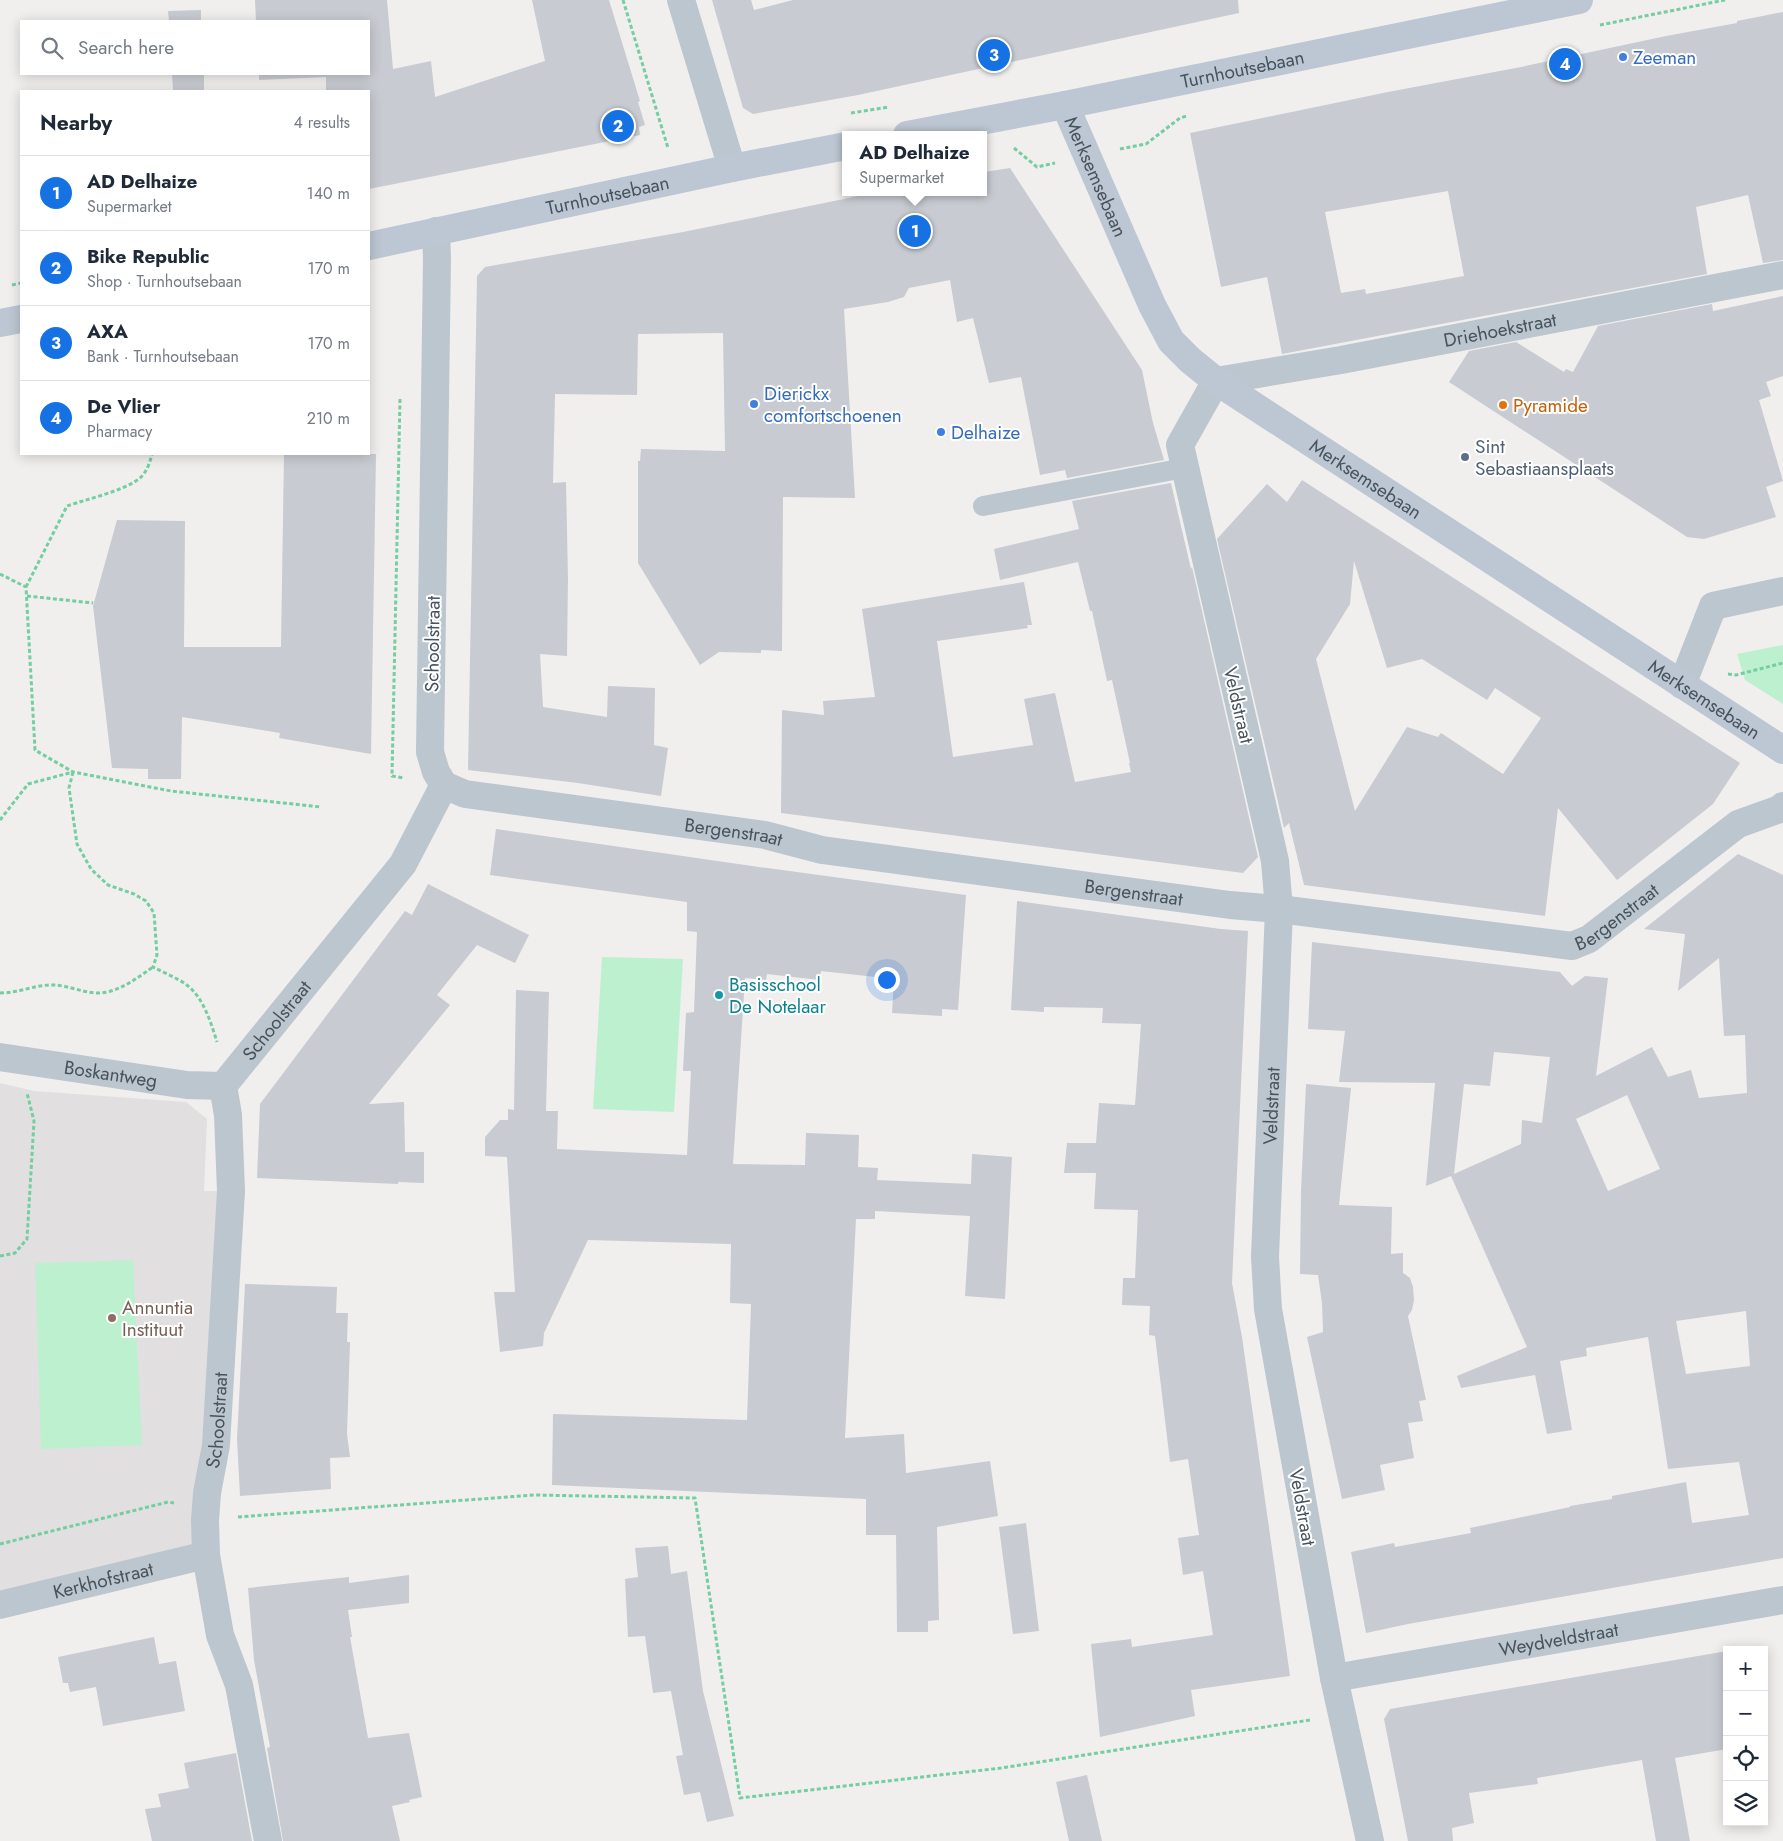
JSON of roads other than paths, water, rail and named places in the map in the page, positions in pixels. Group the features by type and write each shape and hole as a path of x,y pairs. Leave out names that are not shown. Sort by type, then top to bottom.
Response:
{"main road":[{"name":"Turnhoutsebaan","path":"928,131 1065,105 1579,0"},
{"name":"Merksemsebaan","path":"1065,105 1152,305 1171,341 1190,360 1216,381 1685,677 1783,750"},
{"name":"Turnhoutsebaan","path":"370,246 732,168 842,147"},
{"path":"0,324 20,319"}],"street":[{"path":"681,0 732,168"},
{"name":"Schoolstraat","path":"268,1841 239,1684 220,1636 206,1555 207,1493 216,1445 232,1190 228,1115 223,1086 403,864 444,784 436,772 430,752 436,231"},
{"name":"Driehoekstraat","path":"1216,381 1341,360 1783,275"},
{"name":"Veldstraat","path":"1216,381 1180,445 1275,861 1279,909 1264,1257 1268,1309 1334,1678 1370,1841"},
{"path":"1685,677 1713,606 1783,591"},
{"name":"Bergenstraat","path":"444,784 465,794 765,835 822,850 1230,905 1279,909 1572,946 1589,939 1738,824 1780,809 1783,806"},
{"name":"Boskantweg","path":"0,1057 187,1085 223,1086"},
{"name":"Kerkhofstraat","path":"0,1605 206,1555"},
{"name":"Weydveldstraat","path":"1334,1678 1783,1600"}],"lane":[{"path":"983,506 1184,468"}],"place":[{"name":"AXA","path":"994,55"},
{"name":"Zeeman","path":"1623,57"},
{"name":"De Vlier","path":"1565,64"},
{"name":"Bike Republic","path":"618,126"},
{"name":"AD Delhaize","path":"915,231"},
{"name":"Dierickx comfortschoenen","path":"754,404"},
{"name":"Pyramide","path":"1503,405"},
{"name":"Delhaize","path":"941,432"},
{"name":"Sint Sebastiaansplaats","path":"1465,457"},
{"name":"Basisschool De Notelaar","path":"719,995"},
{"name":"Annuntia Instituut","path":"112,1318"}]}
